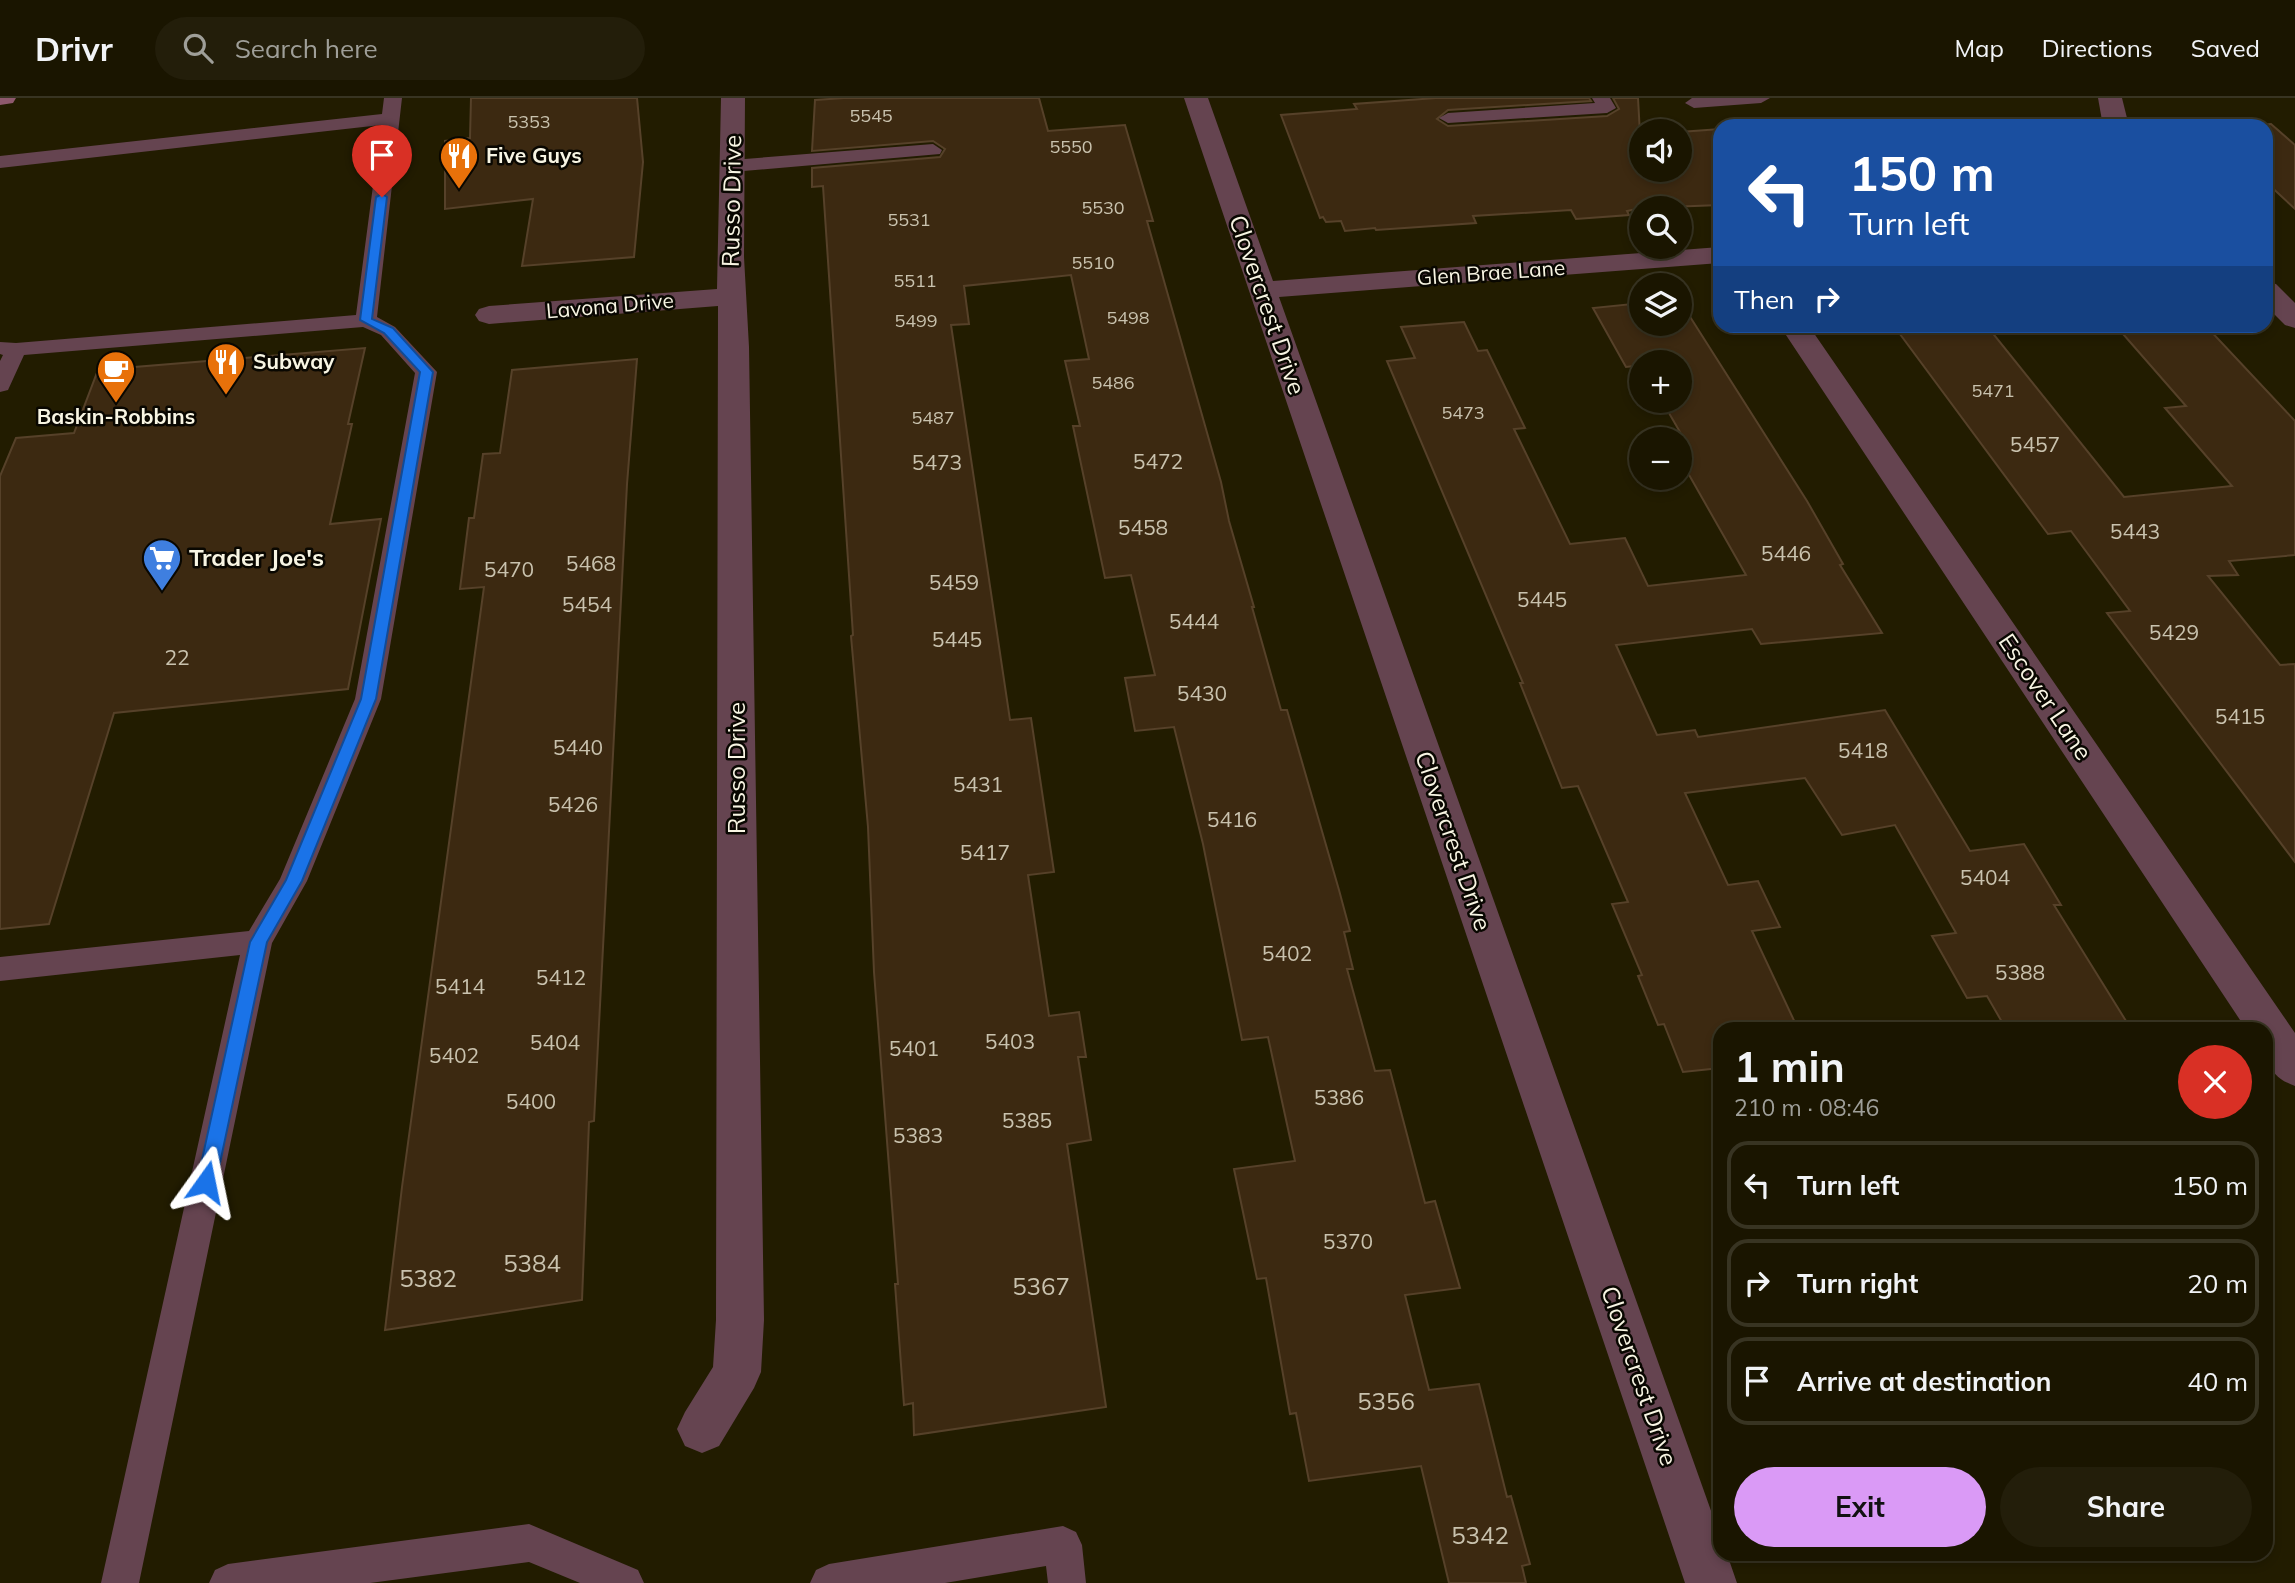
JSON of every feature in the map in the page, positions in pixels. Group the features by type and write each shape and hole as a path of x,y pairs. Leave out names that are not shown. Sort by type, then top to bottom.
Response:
{"street":[{"name":"Russo Drive","path":"702,1429 737,1372 740,1320 732,296 733,98"},
{"name":"Clovercrest Drive","path":"1196,98 1710,1583"},
{"path":"2109,98 2114,119"},
{"name":"Glen Brae Lane","path":"1262,290 1713,256"},
{"name":"Lavona Drive","path":"489,315 732,296"},
{"path":"2273,297 2295,319"},
{"name":"Escover Lane","path":"1800,333 2264,1022"},
{"name":"Escover Lane","path":"2273,1035 2295,1068"}],"lane":[{"path":"1448,118 1607,108 1601,98"},
{"path":"1694,103 1761,98"},
{"path":"0,162 392,108 366,320"},
{"path":"732,166 933,150"},
{"path":"0,385 8,348 366,320 388,331 426,372 368,699 293,881 258,942 120,1583"},
{"path":"0,969 258,942"},
{"path":"229,1583 529,1543 625,1583"},
{"path":"829,1583 1063,1545 1067,1583"}],"building":[{"path":"471,98 637,98 643,162 634,257 522,266 533,199 445,209 445,141 470,138"},
{"path":"1039,98 1048,131 1125,125 1153,221 1147,221 1221,482 1252,607 1281,710 1287,710 1350,931 1344,932 1353,969 1347,969 1375,1071 1390,1070 1425,1203 1435,1201 1460,1288 1405,1295 1429,1390 1479,1384 1507,1497 1511,1496 1530,1564 1522,1566 1526,1583 1449,1583 1421,1466 1309,1481 1296,1413 1290,1414 1266,1278 1257,1279 1234,1169 1295,1161 1268,1037 1242,1040 1203,844 1174,727 1135,731 1125,678 1155,675 1131,575 1105,578 1073,426 1080,426 1065,361 1089,359 1071,275 964,286 969,324 951,325 1010,720 1031,718 1054,872 1028,875 1049,1016 1079,1012 1086,1057 1078,1057 1091,1140 1067,1144 1106,1407 914,1435 913,1403 904,1405 895,1284 898,1284 874,972 868,827 851,636 823,186 812,187 812,168 940,157 945,149 933,141 812,151 815,100"},
{"path":"1436,98 1589,98 1591,101 1448,110 1437,119 1448,126 1607,116 1619,109 1613,98 1638,98 1639,119 1629,119 1629,182 1692,182 1692,131 1713,130 1713,205 1692,206 1692,196 1629,196 1629,215 1576,219 1571,210 1473,216 1476,223 1345,231 1341,221 1326,222 1323,217 1320,218 1281,115 1357,109 1354,104"},
{"path":"2273,126 2295,145 2295,209 2273,189"},
{"path":"1629,304 1629,336 1692,336 1692,320 1807,501 1843,564 1840,565 1882,633 1761,644 1752,629 1616,645 1657,735 1695,730 1698,737 1885,710 1970,851 2024,844 2061,905 2054,905 2127,1022 2002,1022 1987,996 1967,998 1932,936 1956,933 1895,825 1842,835 1805,778 1685,793 1728,885 1758,881 1780,927 1752,931 1795,1022 1713,1022 1713,1069 1683,1072 1664,1024 1658,1025 1638,976 1642,975 1612,904 1628,902 1578,786 1562,788 1520,683 1523,683 1387,361 1415,358 1401,327 1464,322 1478,351 1487,350 1525,428 1514,429 1570,544 1625,538 1648,586 1746,575 1692,480 1692,427 1677,427 1669,413 1692,413 1692,350 1629,350 1629,367 1626,367 1593,308"},
{"path":"1899,333 1993,333 2124,497 2232,486 2165,408 2186,406 2122,333 2213,333 2295,421 2295,555 2229,561 2238,575 2208,576 2280,665 2295,664 2295,862 2107,613 2130,611 2071,531 2048,534"},
{"path":"365,348 330,524 381,519 348,689 114,713 49,924 0,929 0,476 16,438 74,433 98,370"},
{"path":"637,359 627,484 594,1121 589,1122 582,1300 385,1330 484,587 460,589 469,518 474,518 483,454 500,453 512,370"}],"place":[{"name":"Five Guys","path":"459,190"},
{"name":"Subway","path":"226,396"},
{"name":"Baskin-Robbins","path":"116,404"},
{"name":"Trader Joe's","path":"162,592"}],"route":[{"path":"206,1182 258,942 293,881 368,699 373,672 426,372 388,331 366,320 382,197"}]}
